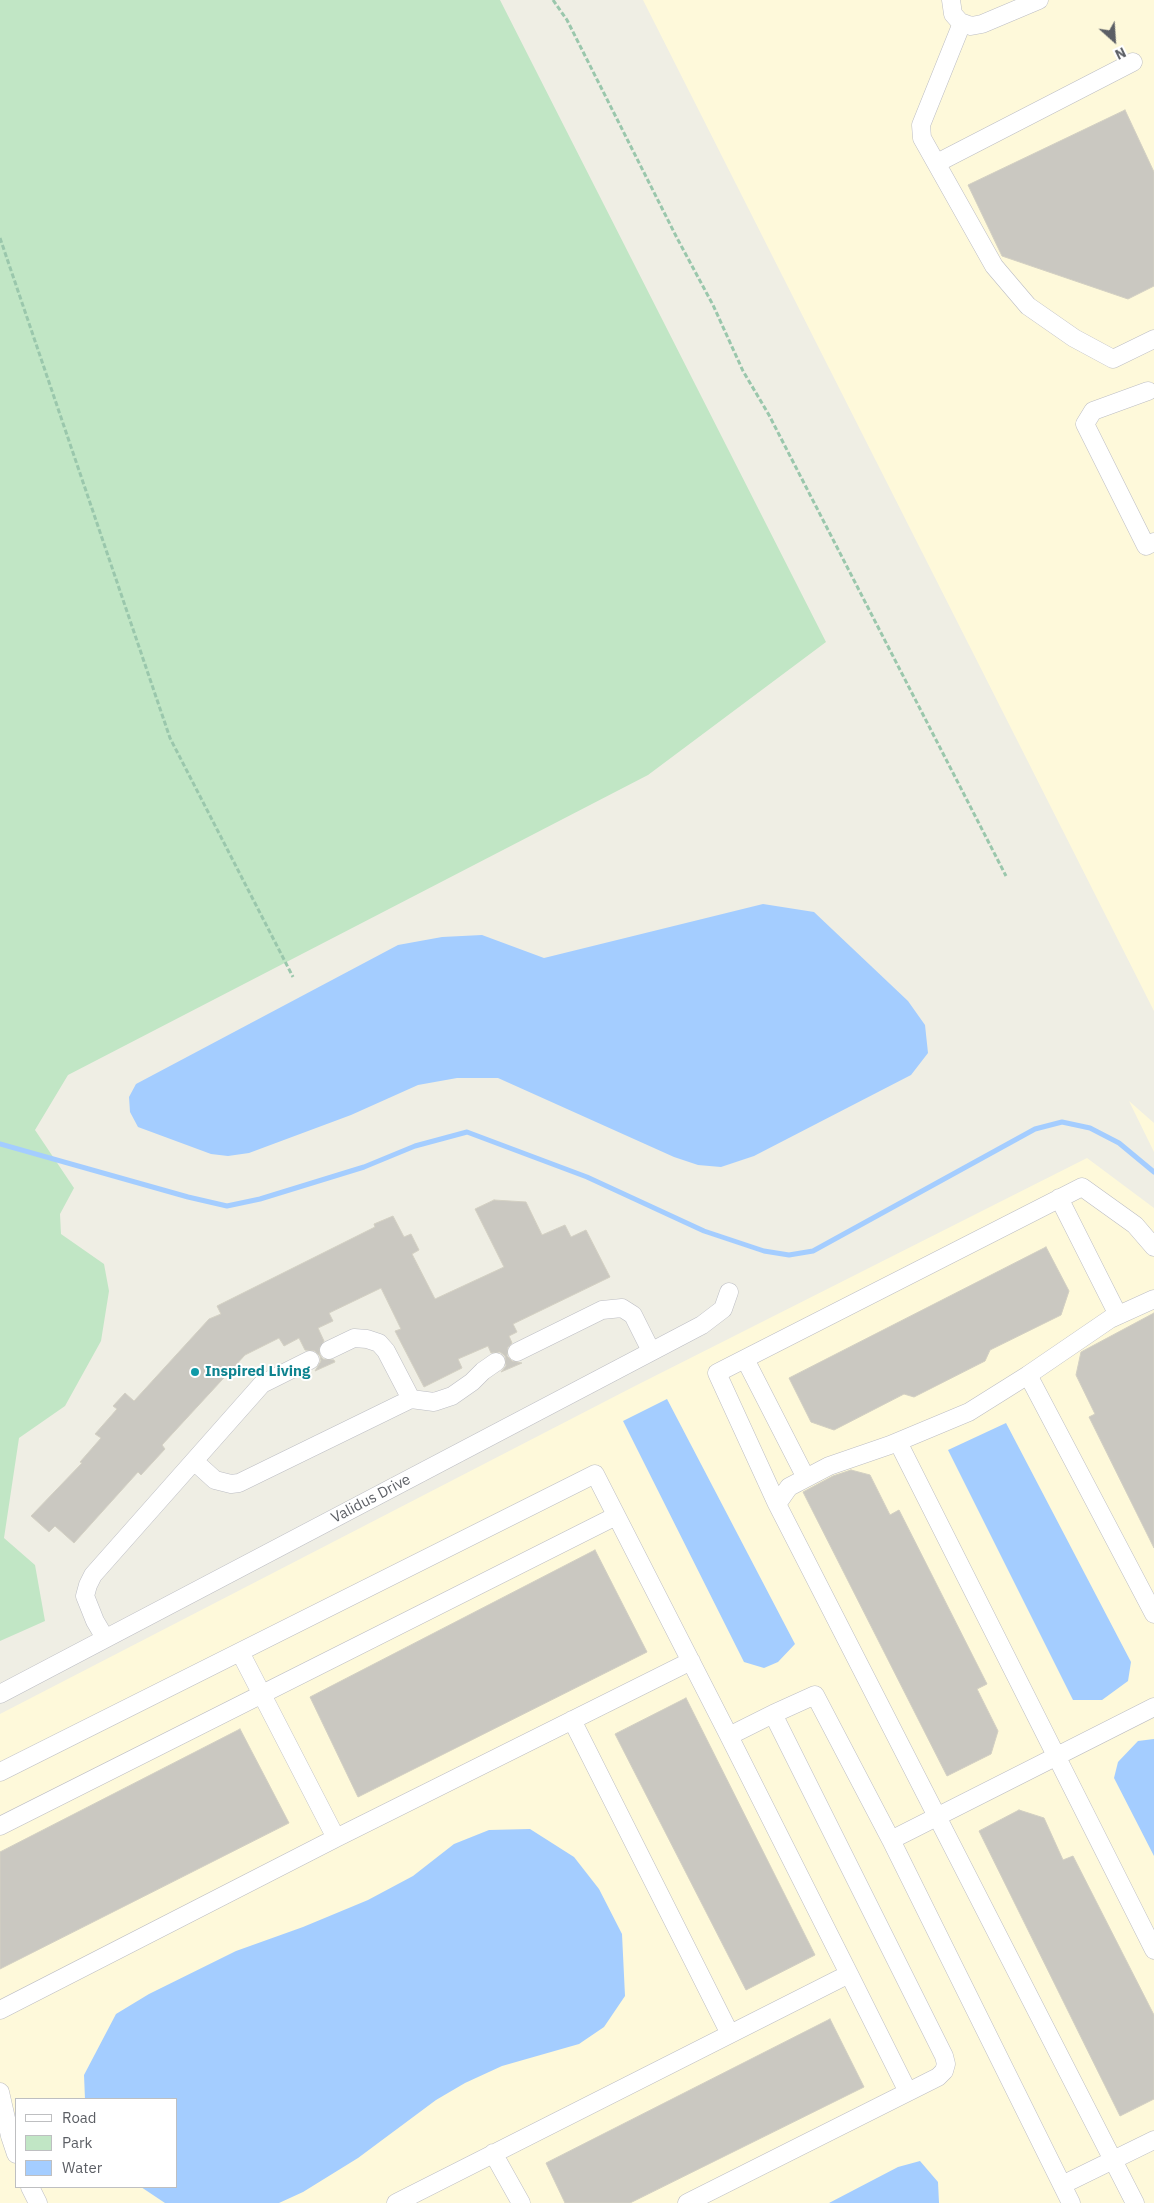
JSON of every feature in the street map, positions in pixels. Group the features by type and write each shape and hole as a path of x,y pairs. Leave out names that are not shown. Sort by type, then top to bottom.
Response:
{"street":[{"path":"950,0 953,14 962,23 970,26 982,24 1039,0"},
{"path":"962,23 921,125 922,138 994,266 1028,306 1074,338 1113,359 1154,339"},
{"path":"936,163 1133,62"},
{"path":"1152,394 1093,411 1085,424 1146,546 1154,542"},
{"path":"1135,2203 777,1504 718,1373 1082,1187 1135,1225 1154,1247"},
{"path":"1059,1198 1118,1315"},
{"name":"Validus Drive","path":"0,1694 702,1325 723,1309 728,1292"},
{"path":"777,1504 789,1487 829,1466 898,1442 969,1412 1118,1315 1154,1299"},
{"path":"516,1352 602,1310 622,1308 633,1315 651,1351"},
{"path":"329,1350 354,1338 367,1339 379,1343 386,1351 411,1399"},
{"path":"746,1359 806,1478"},
{"path":"105,1638 85,1596 93,1575 262,1384 310,1360"},
{"path":"194,1461 215,1480 231,1484 239,1483 411,1399 434,1402 452,1396 496,1362"},
{"path":"1028,1375 1154,1614"},
{"path":"898,1442 1154,1950"},
{"path":"0,1772 595,1474 908,2092"},
{"path":"0,1826 616,1516"},
{"path":"240,1652 336,1838"},
{"path":"0,2010 336,1838 691,1661"},
{"path":"729,1736 815,1695 891,1840 1071,2203"},
{"path":"891,1840 1154,1707"},
{"path":"687,2203 938,2077 944,2071 946,2064 944,2056 772,1714"},
{"path":"572,1720 730,2034"},
{"path":"396,2203 849,1974"},
{"path":"0,2092 15,2151"},
{"path":"1062,2185 1154,2140"},
{"path":"493,2153 520,2203"},
{"path":"30,2188 38,2203"}],"path":[{"path":"553,0 567,20 713,305 743,371 774,424 1006,876"},
{"path":"0,238 170,738 293,977"}],"shaded area":[{"path":"643,0 1154,0 1154,1011"},
{"path":"1129,1101 1154,1123 1154,1152"},
{"path":"1087,1158 1154,1208 1154,2203 0,2203 0,1714 633,1387"}],"green space":[{"path":"0,0 500,0 826,642 648,775 68,1075 35,1130 74,1188 60,1214 61,1234 104,1264 109,1291 101,1341 65,1406 19,1438 4,1538 35,1565 45,1621 0,1641"}],"water":[{"path":"763,904 814,912 908,1001 925,1025 928,1053 911,1075 754,1156 721,1167 698,1165 674,1157 498,1078 457,1078 418,1085 351,1115 249,1153 228,1156 211,1154 138,1127 130,1112 129,1097 136,1084 398,945 442,937 482,935 544,958"},
{"path":"667,1399 795,1644 778,1662 764,1668 744,1662 623,1421"},
{"path":"1006,1423 1131,1662 1128,1681 1102,1700 1073,1700 948,1450"},
{"path":"1154,1739 1154,1856 1114,1778 1118,1762 1138,1741"},
{"path":"530,1829 574,1857 599,1889 622,1934 625,1996 604,2027 579,2044 502,2066 465,2083 436,2100 358,2158 303,2192 279,2203 165,2203 142,2188 178,2188 178,2098 85,2098 84,2075 116,2014 149,1994 236,1951 303,1927 368,1900 413,1876 454,1844 489,1830"},
{"path":"920,2161 938,2182 939,2203 829,2203 898,2167"}],"building":[{"path":"1125,110 1154,172 1154,286 1128,299 1002,256 968,185"},
{"name":"Inspired Living","path":"494,1200 526,1202 542,1235 565,1225 571,1237 586,1230 610,1277 513,1324 517,1332 509,1336 512,1343 508,1347 507,1356 512,1361 522,1363 501,1372 506,1366 505,1356 500,1352 491,1353 488,1346 458,1359 462,1368 424,1387 395,1331 401,1329 381,1288 329,1313 333,1321 318,1328 324,1341 319,1349 320,1355 323,1359 334,1360 335,1362 315,1371 321,1361 320,1356 315,1351 305,1350 299,1338 284,1346 279,1338 245,1355 162,1445 165,1449 141,1475 138,1472 74,1543 55,1526 49,1532 31,1516 82,1463 80,1462 101,1438 95,1434 117,1409 113,1406 125,1393 134,1401 209,1319 221,1314 217,1306 375,1227 374,1224 393,1216 404,1237 411,1234 419,1250 412,1254 435,1299 504,1267 475,1209"},
{"path":"1046,1247 1069,1291 1061,1315 990,1350 985,1361 914,1397 904,1394 834,1430 811,1422 789,1378"},
{"path":"1154,1313 1154,1548 1089,1417 1095,1414 1076,1375 1081,1352"},
{"path":"851,1470 870,1475 890,1515 899,1510 987,1684 977,1689 998,1731 991,1754 947,1776 803,1492 833,1476"},
{"path":"595,1550 647,1652 358,1797 310,1697"},
{"path":"686,1698 815,1955 746,1990 615,1734"},
{"path":"240,1729 289,1823 0,1969 0,1852"},
{"path":"1019,1810 1044,1818 1063,1860 1073,1856 1154,2015 1154,2099 1120,2116 979,1831"},
{"path":"830,2019 864,2087 630,2203 565,2203 546,2163"}],"waterway":[{"path":"0,1144 188,1197 227,1206 260,1199 364,1167 415,1146 467,1132 587,1177 704,1231 764,1251 789,1255 813,1251 1035,1129 1062,1122 1090,1128 1119,1143 1154,1172"}],"place":[{"name":"Inspired Living","path":"195,1372"}]}
